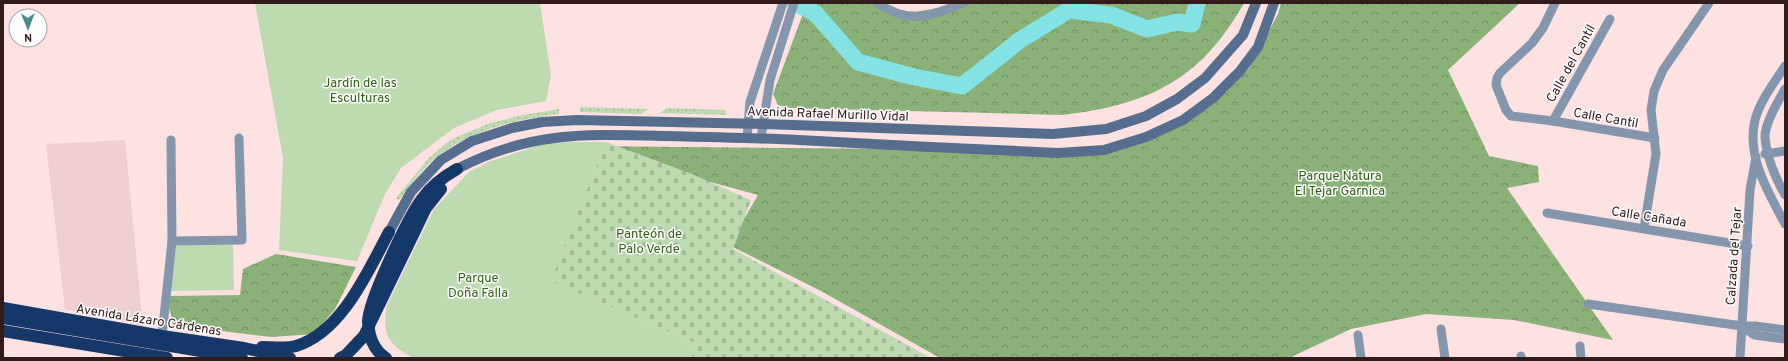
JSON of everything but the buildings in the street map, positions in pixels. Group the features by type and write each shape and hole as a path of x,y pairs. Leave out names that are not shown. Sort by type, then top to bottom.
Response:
{"highway":[{"path":"340,358 346,355 364,336 426,208 457,169"},
{"path":"386,358 374,348 370,338 368,320 377,288 413,213 422,198 438,182 457,169"},
{"path":"3,318 243,353 294,346 308,341 329,326 345,307 365,276 388,232"},
{"name":"Avenida Lázaro Cárdenas","path":"3,308 162,336 243,353 290,358"},
{"path":"3,331 167,358"}],"main road":[{"name":"Avenida Rafael Murillo Vidal","path":"388,232 411,192 441,160 472,141 512,128 542,122 577,120 763,124 1053,134 1106,129 1146,116 1177,99 1205,78 1243,35 1256,3"},
{"path":"457,169 491,153 545,138 599,134 761,138 1058,153 1104,150 1152,134 1183,120 1213,98 1240,72 1258,47 1274,3"}],"street":[{"path":"878,3 896,14 915,17 940,13 963,3"},
{"name":"Calle Cantil","path":"1555,3 1543,28 1532,43 1500,73 1497,78 1496,85 1506,110 1511,116 1553,120 1655,138"},
{"path":"1644,228 1656,154 1651,110 1654,91 1663,70 1708,3"},
{"path":"747,138 750,102 782,4"},
{"path":"761,138 770,80 793,6"},
{"name":"Calle del Cantil","path":"1553,120 1610,19"},
{"path":"1785,66 1762,102 1755,120 1752,143 1765,185 1785,224"},
{"path":"758,77 770,80"},
{"path":"1785,89 1774,107 1765,137 1778,182 1785,195"},
{"path":"172,241 242,240 239,138"},
{"path":"162,336 172,241 171,140"},
{"path":"1756,157 1769,153 1785,151"},
{"name":"Calzada del Tejar","path":"1740,358 1748,246 1750,190 1756,157"},
{"name":"Calle Cañada","path":"1547,213 1748,246"},
{"path":"1588,304 1742,326 1755,326 1785,330"},
{"path":"1742,326 1754,334 1785,339"},
{"path":"1441,329 1445,358"},
{"path":"1358,335 1361,358"},
{"path":"1580,346 1581,358"}],"shaded area":[{"path":"125,140 143,326 65,309 46,144"}],"green space":[{"name":"Jardín de las Esculturas","path":"255,3 540,3 551,75 546,101 497,110 454,128 401,168 385,194 357,261 279,250 283,158"},
{"path":"807,3 885,3 893,16 965,3 1244,3 1227,30 1209,52 1190,70 1169,84 1146,96 1121,104 1093,111 1062,115 791,108 778,105 773,94"},
{"name":"Parque Natura El Tejar Garnica","path":"1281,3 1520,3 1448,70 1489,156 1538,166 1539,182 1507,188 1613,340 1514,320 1426,314 1351,329 1289,358 940,358 821,291 729,245 758,195 579,146 1081,152 1140,141 1226,92 1249,68 1278,14"},
{"path":"580,107 648,109 641,114 580,112"},
{"path":"667,108 725,110 727,115 660,113"},
{"path":"559,109 559,114 509,123 460,141 432,161 399,200 396,198 429,158 450,140 490,123 523,115"},
{"name":"Panteón de Palo Verde","path":"606,142 692,174 751,200 733,249 931,358 691,358 697,344 550,281"},
{"name":"Parque Doña Falla","path":"606,142 551,281 697,344 691,358 414,358 392,343 388,338 385,324 387,305 434,209 469,172 488,162 546,143"},
{"path":"176,244 233,245 234,290 171,291"},
{"path":"276,254 356,267 335,309 314,334 271,337 173,325 167,296 240,295 243,269"}],"waterway":[{"path":"795,3 815,13 858,62 914,77 962,86 1020,40 1069,10 1111,15 1147,29 1177,22 1192,24 1197,3"}]}
